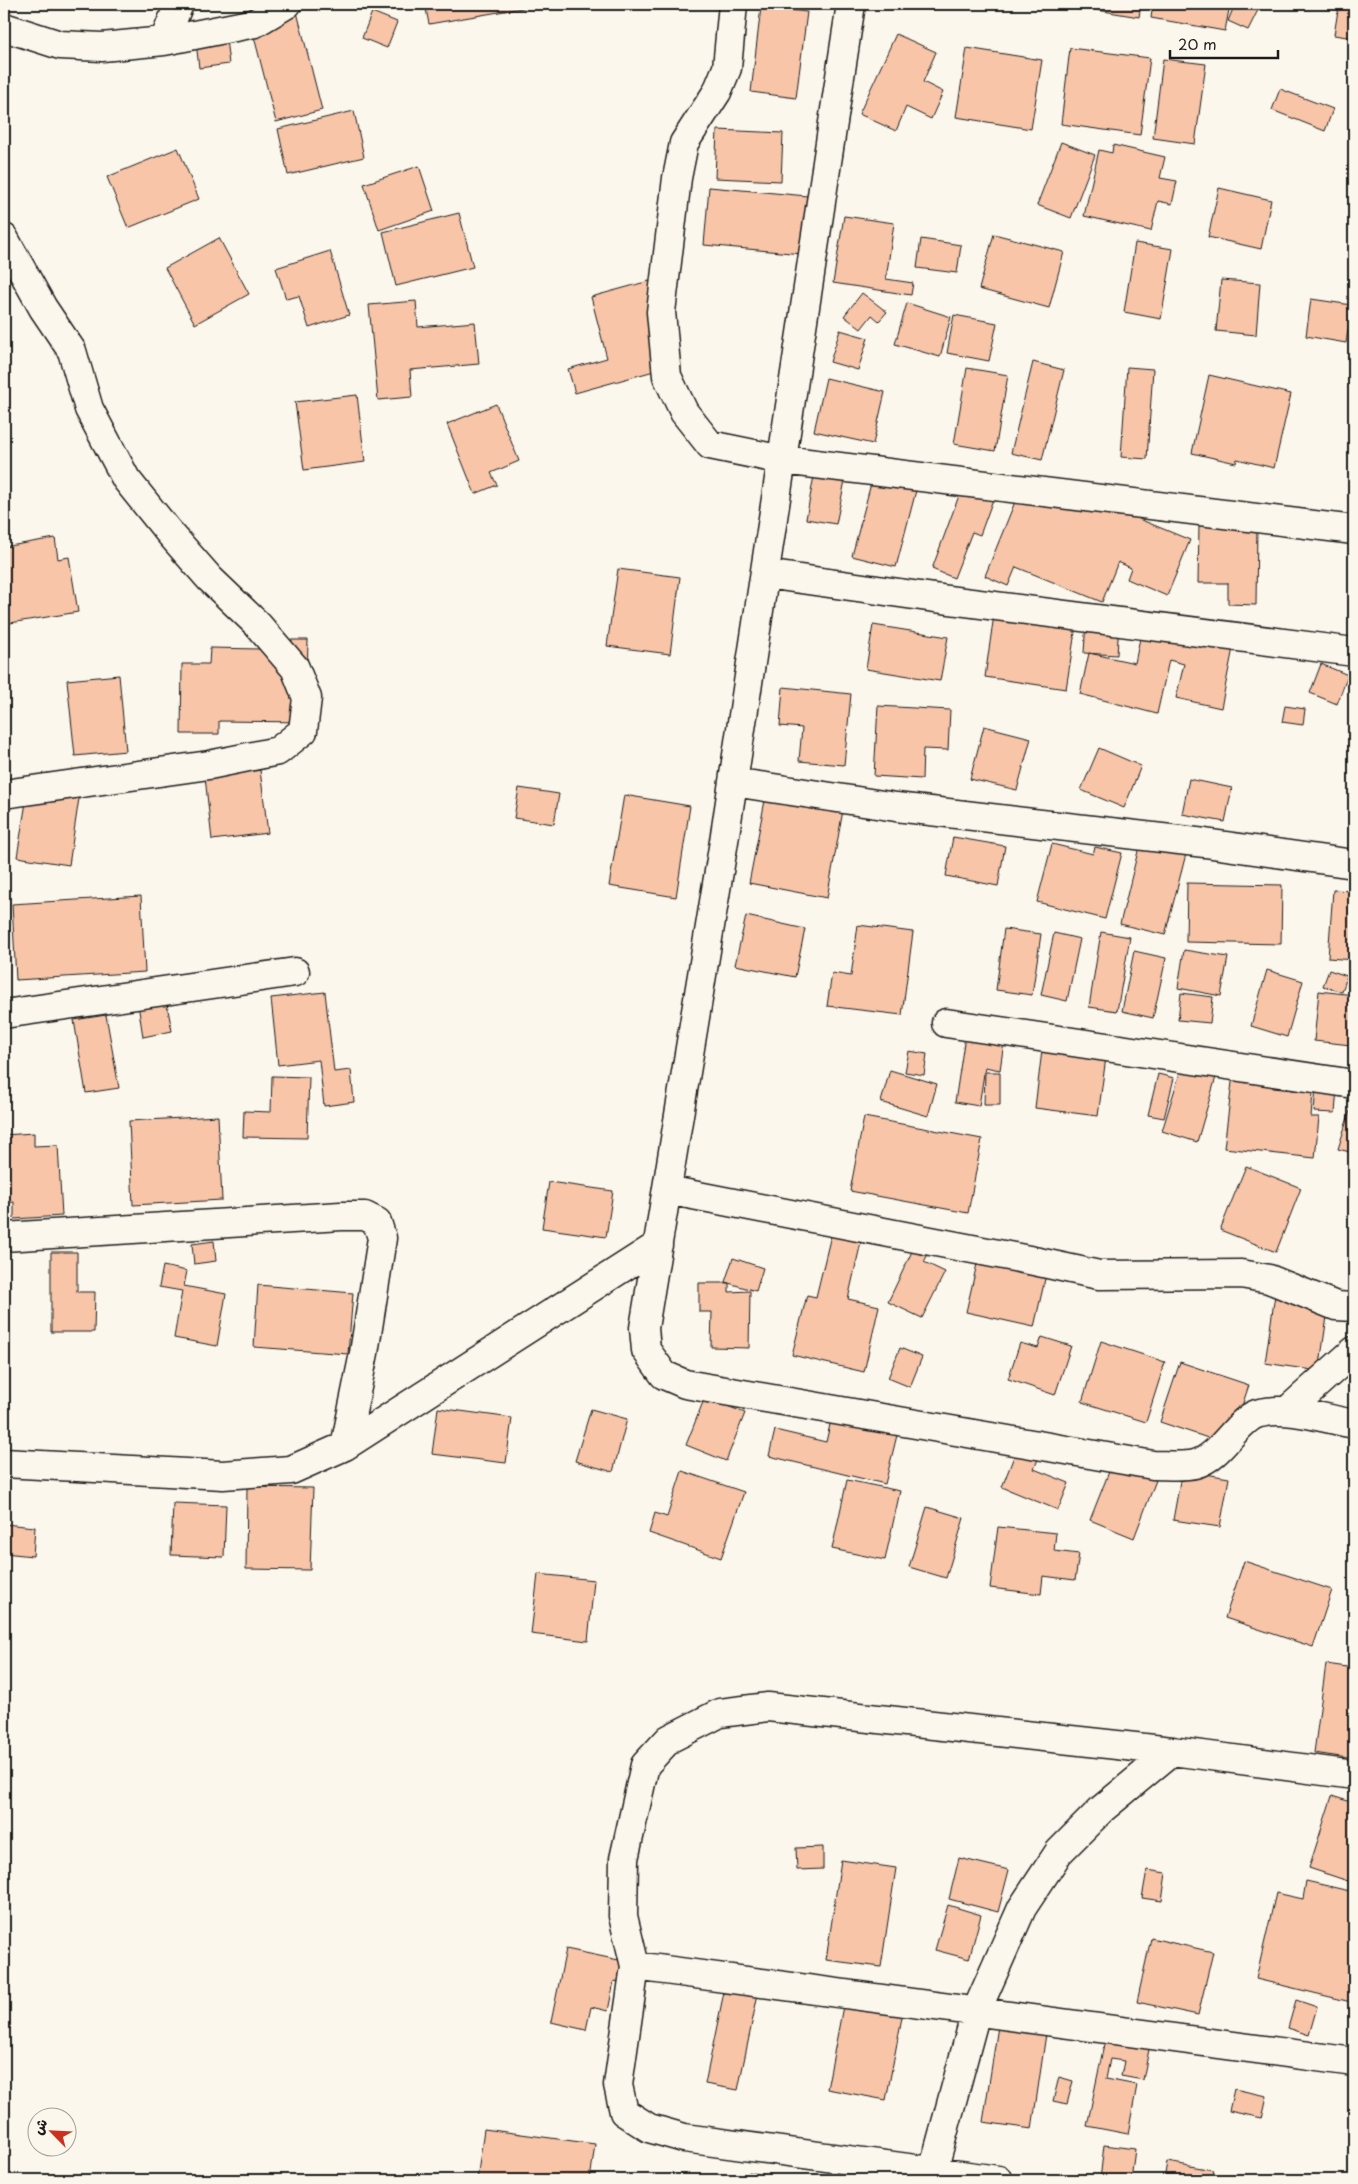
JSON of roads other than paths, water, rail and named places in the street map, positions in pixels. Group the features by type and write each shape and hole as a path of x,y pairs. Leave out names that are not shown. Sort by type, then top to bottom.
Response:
{"street":[{"path":"164,41 179,4"},
{"path":"4,27 60,45 102,47 164,41 255,23 287,4"},
{"path":"733,4 727,68 717,92 684,144 677,178 661,312 667,376 684,412 710,444 783,460 1354,530"},
{"path":"851,4 733,782 644,1328 646,1350 664,1375 685,1384 1153,1465 1196,1464 1223,1446 1241,1425 1258,1413 1287,1411 1354,1424"},
{"path":"4,238 43,308 72,350 89,409 126,479 210,579 257,624 295,668 307,698 303,731 278,751 209,765 4,794"},
{"path":"765,574 949,600 1354,652"},
{"path":"733,782 896,807 1205,843 1354,864"},
{"path":"4,1014 295,972"},
{"path":"946,1023 1354,1084"},
{"path":"667,1190 1034,1260 1099,1275 1241,1274 1270,1279 1336,1306 1354,1307"},
{"path":"4,1237 340,1216 364,1216 377,1222 382,1238 364,1354 345,1446"},
{"path":"4,1463 223,1475 291,1470 345,1446 658,1245"},
{"path":"1287,1411 1354,1351"},
{"path":"998,2180 684,2138 649,2128 624,2112 618,2085 635,1966 623,1916 624,1859 645,1766 669,1740 720,1713 768,1707 1172,1751 1354,1775"},
{"path":"933,2172 976,2012 1022,1908 1059,1852 1102,1809 1172,1751"},
{"path":"635,1966 1354,2062"}]}
